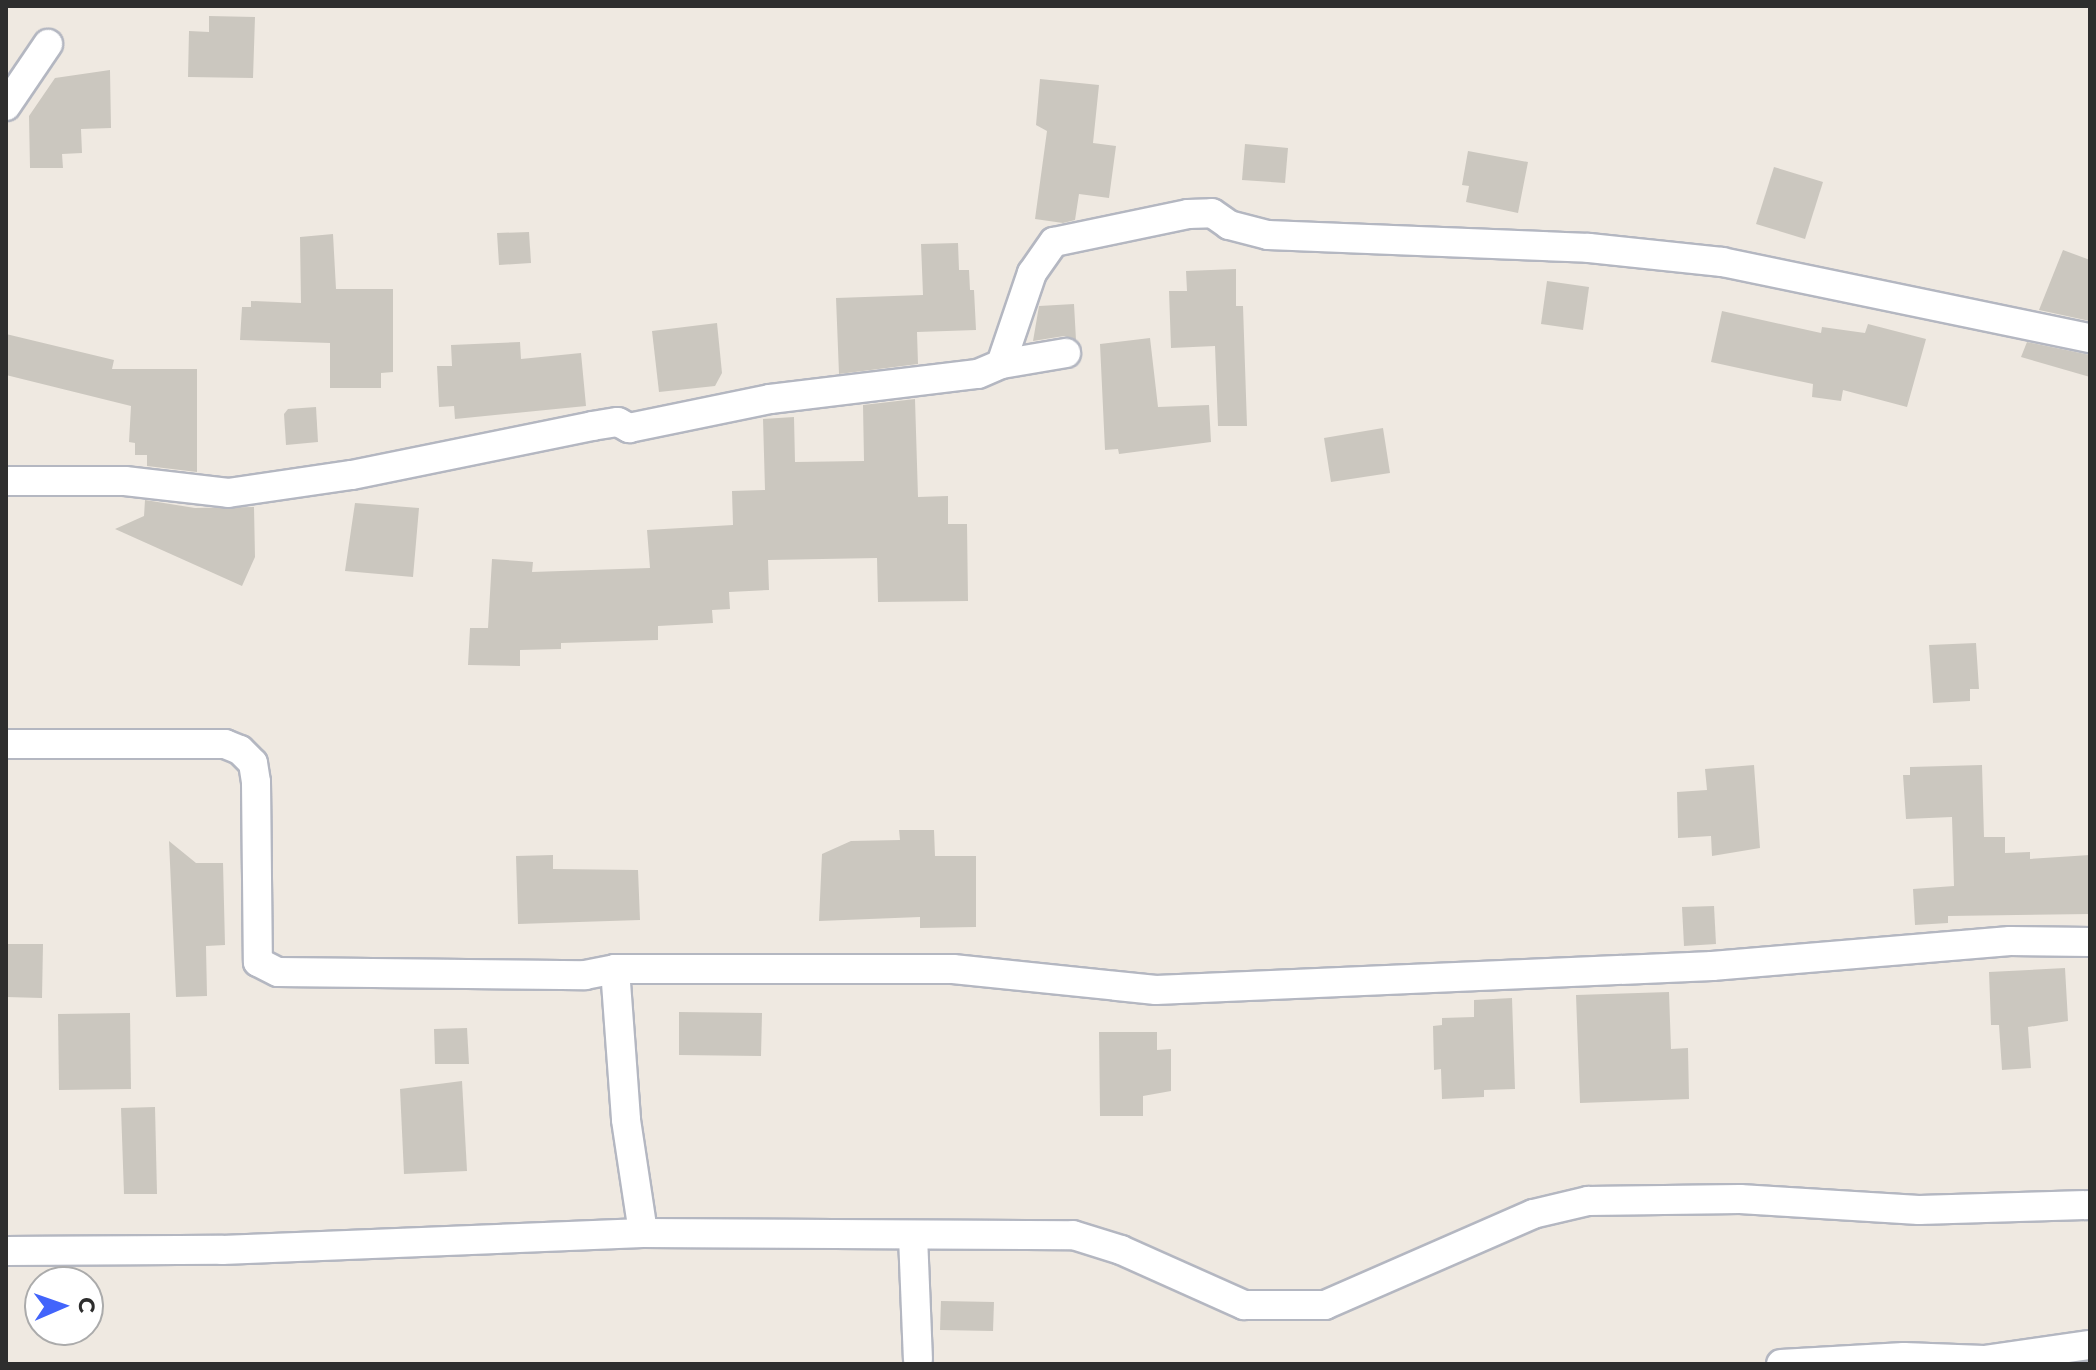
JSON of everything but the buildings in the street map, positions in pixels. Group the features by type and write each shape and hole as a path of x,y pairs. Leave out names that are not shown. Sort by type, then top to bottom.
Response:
{"street":[{"path":"6,106 48,44"},
{"path":"1001,364 1032,273 1054,242 1188,214 1212,213 1229,225 1268,235 1589,248 1722,262 2090,338"},
{"path":"6,481 125,481 228,493 352,475 592,426 618,422 629,428 770,399 941,381 1001,364 1066,353"},
{"path":"6,744 225,744 240,750 253,763 256,782 258,962 278,972 585,975 615,969 953,969 1156,990 1565,974 2010,941 2090,942"},
{"path":"615,969 626,1120 638,1224 643,1233"},
{"path":"6,1251 222,1250 643,1233 1073,1235 1121,1250 1244,1305 1325,1305 1533,1214 1588,1201 1740,1199 1919,1210 2090,1205"},
{"path":"913,1236 918,1359"},
{"path":"1781,1364 1904,1357 1984,1360 2090,1345"}]}
